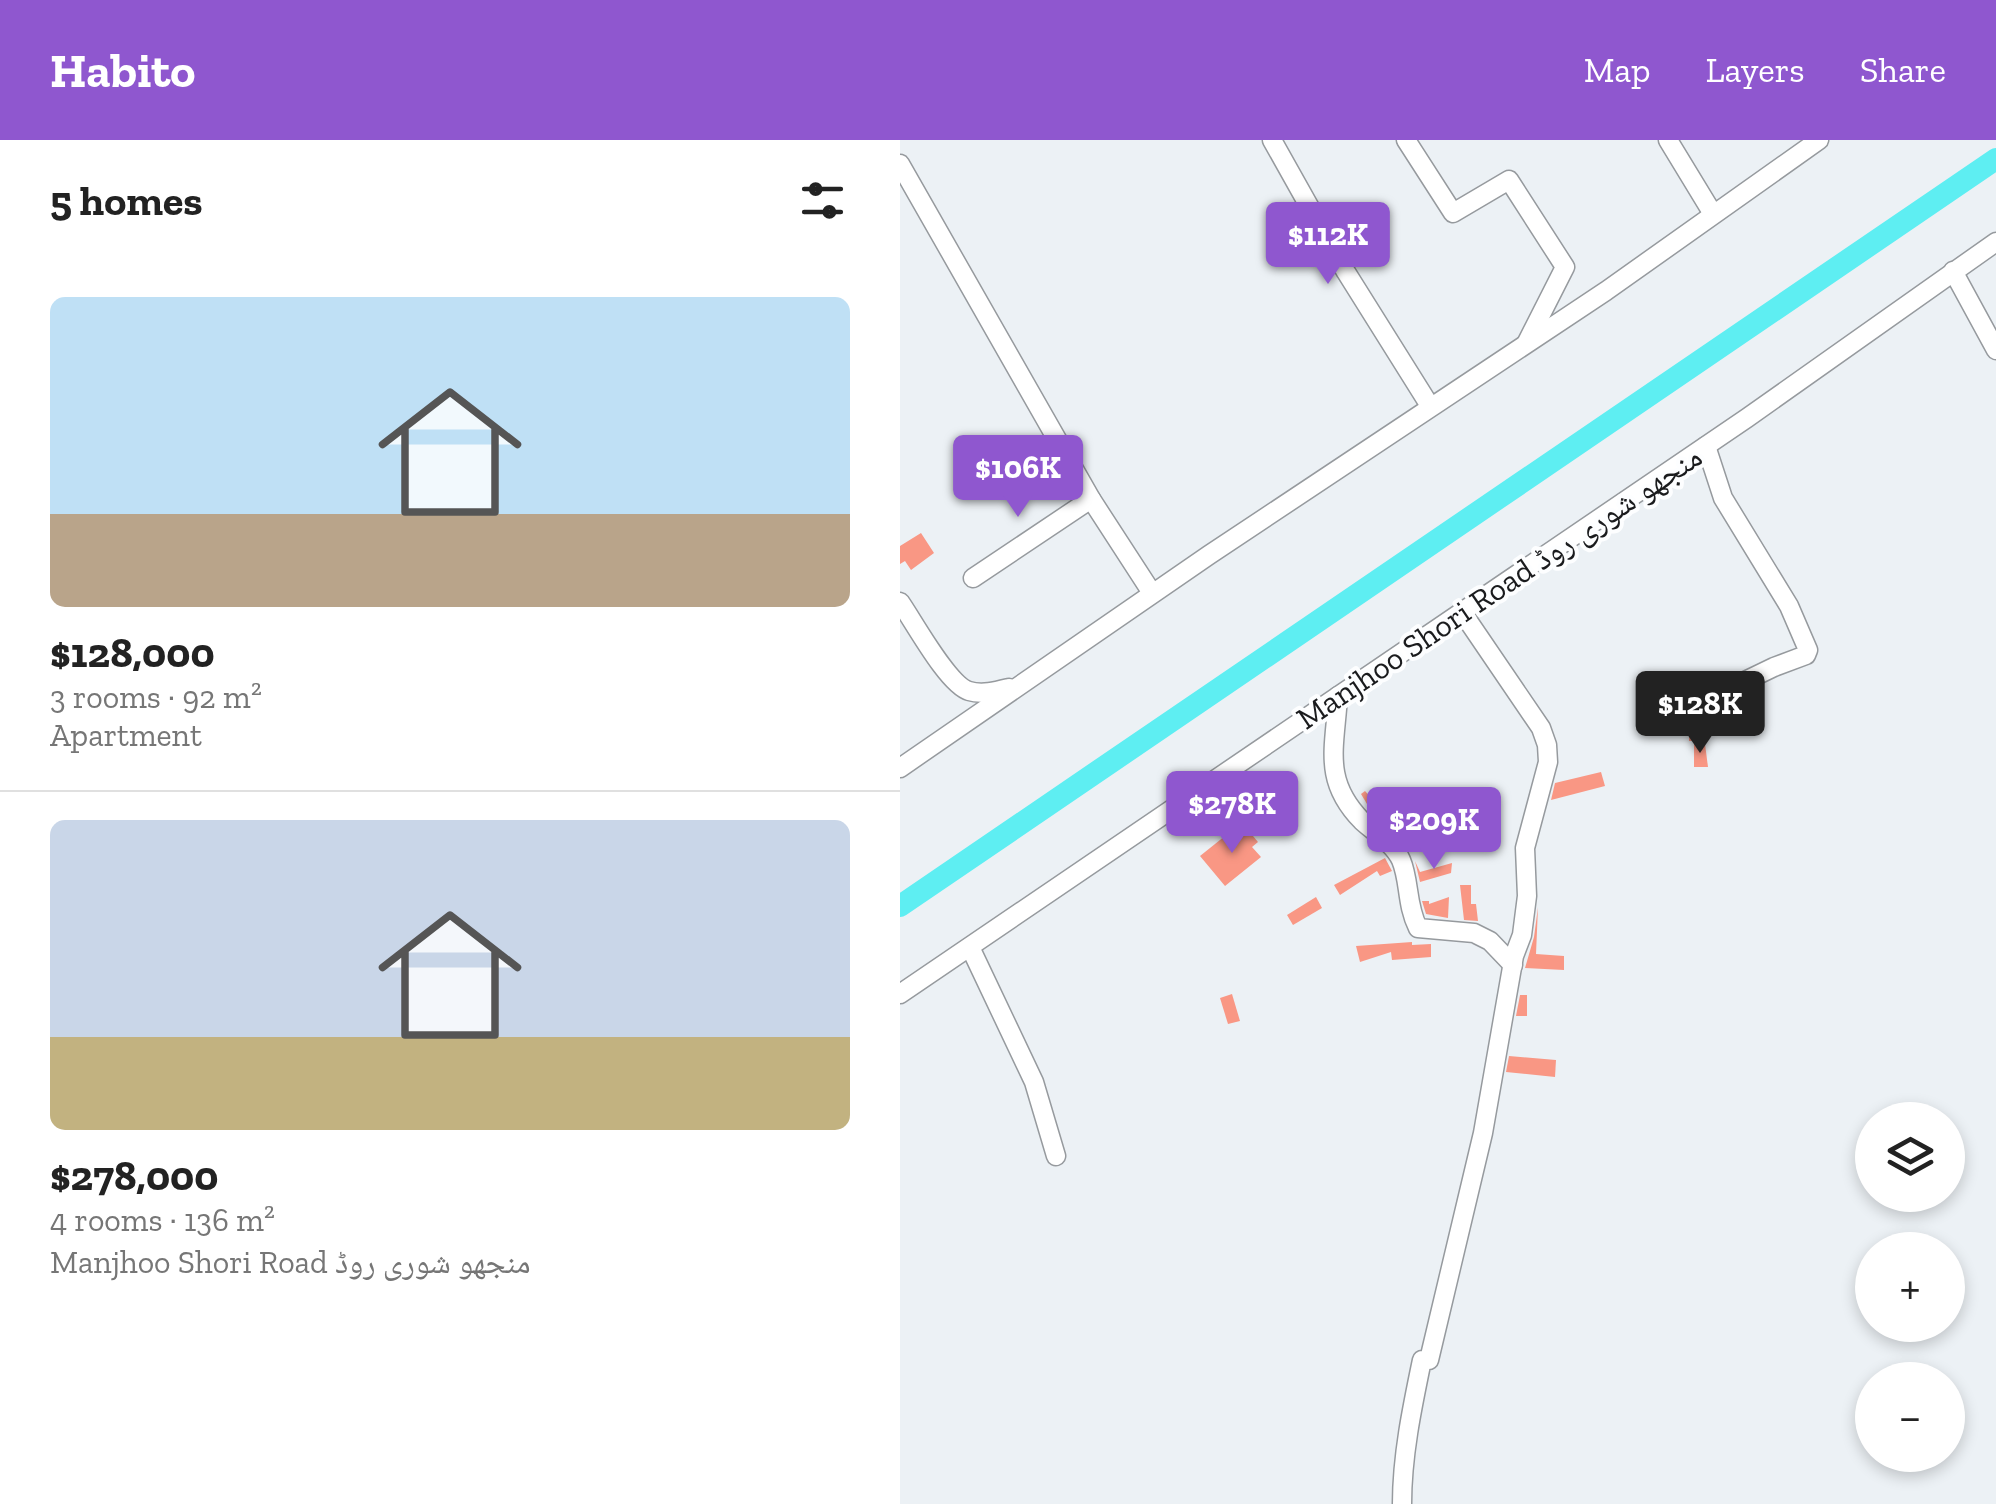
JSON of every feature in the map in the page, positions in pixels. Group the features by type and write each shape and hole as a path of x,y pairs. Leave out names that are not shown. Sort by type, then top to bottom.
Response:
{"street":[{"path":"1272,140 1346,272 1430,406"},
{"path":"1406,140 1453,213 1509,180 1565,266 1526,342"},
{"path":"1668,140 1713,214"},
{"path":"900,768 1819,140"},
{"path":"900,164 1091,499 1152,593"},
{"name":"Manjhoo Shori Road منجھو شوری روڈ","path":"900,994 1706,446 1996,242"},
{"path":"1953,272 1996,350"},
{"path":"1686,709 1806,655 1808,650 1789,606 1723,498 1706,446"},
{"path":"973,578 1091,499"},
{"path":"900,602 950,676 966,690 989,692 1015,687"},
{"path":"1402,1504 1401,1485 1416,1390 1422,1360 1429,1360 1483,1133 1527,896 1525,848 1548,762 1541,728 1462,612"},
{"path":"1338,696 1333,771 1338,789 1359,818 1401,859 1409,910 1418,928 1474,933 1490,941 1513,966"},
{"path":"970,946 1034,1082 1056,1156"}],"building":[{"path":"921,533 934,553 911,570 905,561 900,564 900,546"},
{"path":"1689,721 1702,721 1702,741 1689,741"},
{"path":"1694,744 1705,744 1708,767 1694,767"},
{"path":"1601,772 1605,786 1551,800 1555,783"},
{"path":"1365,791 1394,823 1389,827 1373,814 1361,794"},
{"path":"1223,792 1232,803 1223,811 1213,800"},
{"path":"1235,828 1241,836 1248,830 1258,842 1252,847 1261,857 1225,886 1200,856"},
{"path":"1417,829 1424,843 1410,850 1404,842 1405,835"},
{"path":"1385,858 1392,871 1380,876 1377,871 1340,895 1334,885"},
{"path":"1415,861 1420,872 1452,863 1451,873 1420,882"},
{"path":"1460,885 1471,885 1471,904 1476,904 1478,921 1464,920"},
{"path":"1316,897 1322,908 1293,925 1287,915"},
{"path":"1449,897 1448,918 1426,914 1422,901 1429,904"},
{"path":"1538,907 1536,954 1564,956 1564,970 1525,968"},
{"path":"1431,944 1431,957 1392,960 1391,952 1360,962 1356,946"},
{"path":"1232,994 1240,1021 1228,1024 1220,998"},
{"path":"1520,995 1527,995 1527,1016 1516,1016"},
{"path":"1509,1056 1556,1060 1555,1077 1506,1072"}],"waterway":[{"path":"900,906 1996,159"}]}
